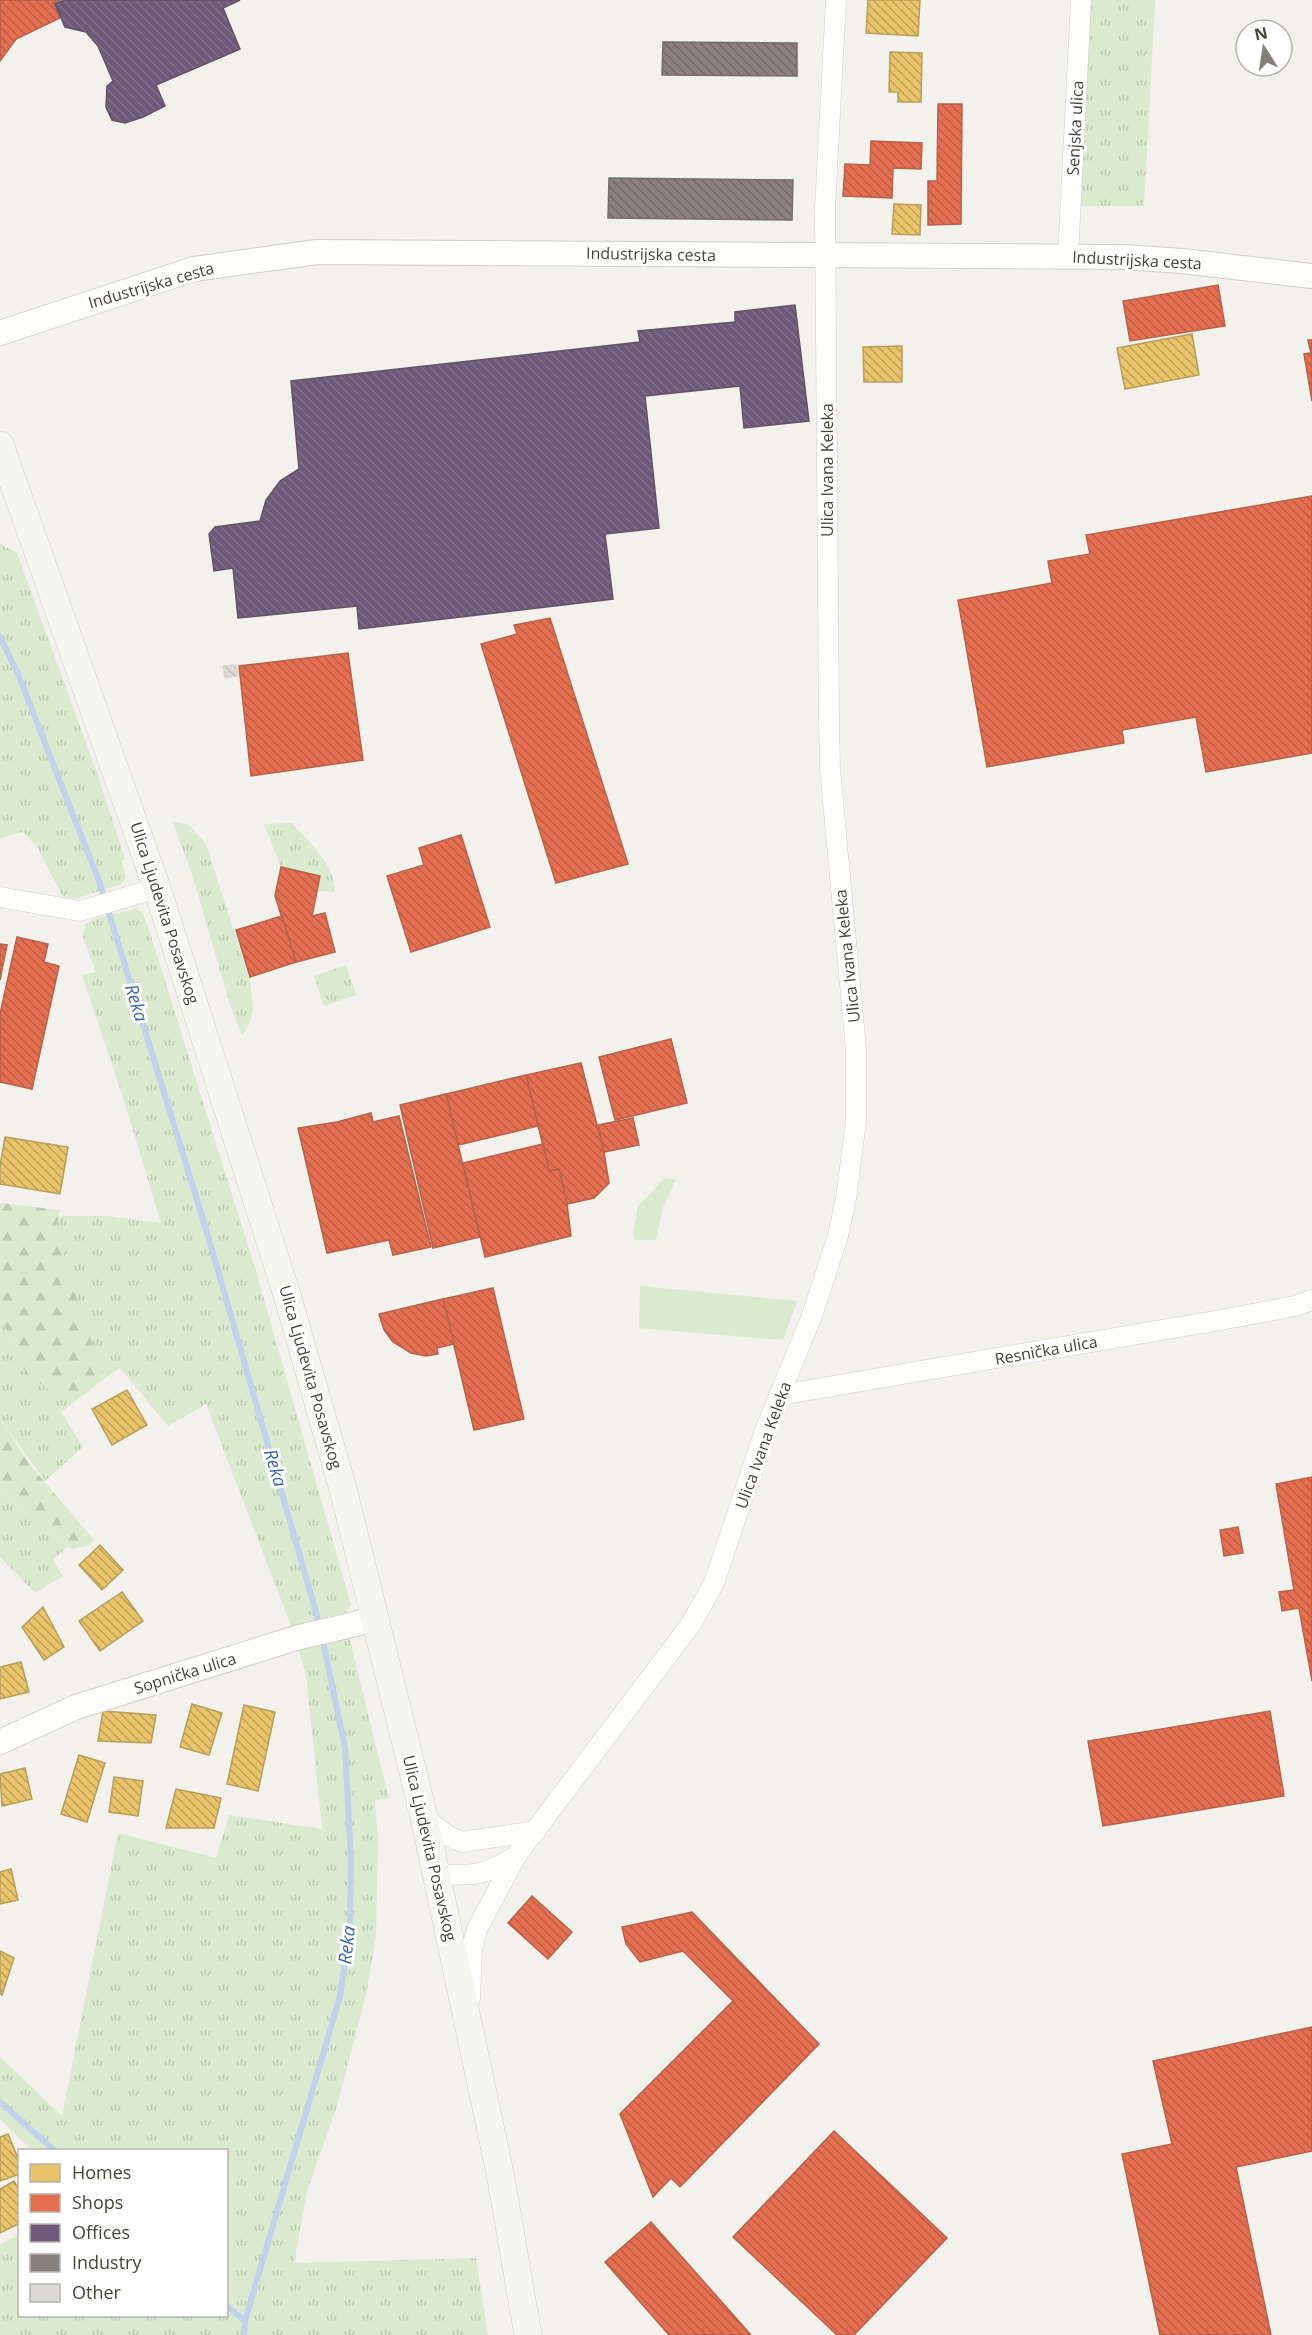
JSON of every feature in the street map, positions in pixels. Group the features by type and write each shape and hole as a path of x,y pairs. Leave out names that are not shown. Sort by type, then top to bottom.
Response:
{"main road":[{"name":"Ulica Ljudevita Posavskog","path":"0,445 145,891 287,1295 343,1489 424,1817 500,2173 528,2335"}],"street":[{"name":"Ulica Ivana Keleka","path":"468,2025 472,1948 477,1929 516,1856 674,1648 707,1597 737,1518 765,1428 811,1318 838,1236 846,1198 856,1122 856,1049 830,769 825,208 836,0"},
{"name":"Senjska ulica","path":"1068,257 1081,0"},
{"name":"Industrijska cesta","path":"0,333 194,270 317,252 1123,257 1182,261 1312,276"},
{"path":"0,897 80,911 145,891"},
{"name":"Resnička ulica","path":"780,1395 1226,1319 1295,1306 1312,1300"},
{"name":"Sopnička ulica","path":"0,1742 76,1707 296,1638 376,1619"},
{"path":"424,1817 448,1836 462,1842 536,1831"},
{"name":"Ulica Ivana Keleka","path":"436,1874 469,1876 495,1869 516,1856"}],"green space":[{"path":"1086,0 1155,0 1144,206 1079,206"},
{"path":"0,544 17,553 99,779 125,859 122,861 126,878 122,884 78,898 63,897 37,847 23,832 0,838"},
{"path":"172,821 189,825 206,844 250,981 253,1008 250,1023 242,1036 230,1005 193,877"},
{"path":"292,823 326,863 331,872 335,892 317,891 320,876 281,867 264,824"},
{"path":"136,909 143,913 150,933 256,1271 351,1605 346,1612 291,1626 206,1404 168,1426 120,1368 104,1379 55,1231 59,1216 107,1216 161,1223 126,1107 82,975 96,972 83,937 85,924 97,918"},
{"path":"346,965 356,995 324,1006 314,976"},
{"path":"665,1178 676,1180 663,1207 656,1240 634,1240 633,1233 638,1206"},
{"path":"0,1203 60,1210 55,1231 104,1379 72,1404 27,1375 0,1316"},
{"path":"640,1286 797,1301 783,1340 639,1328"},
{"path":"0,1316 27,1375 72,1404 61,1412 83,1447 45,1481 0,1419"},
{"path":"0,1419 32,1467 94,1540 87,1546 72,1549 18,1506 0,1488"},
{"path":"0,1488 18,1506 68,1546 53,1560 63,1576 35,1593 0,1557"},
{"path":"349,1636 389,1799 375,1800 378,1838 376,1936 366,1995 337,2106 307,2191 294,2263 476,2258 488,2335 0,2335 0,2244 18,2235 18,2317 228,2317 228,2149 31,2149 0,2119 0,2057 62,2116 118,1833 216,1858 229,1815 322,1829 306,1674 298,1648"}],"building: Homes":[{"path":"868,0 920,0 918,36 866,33"},
{"path":"890,52 922,53 921,102 898,102 898,92 889,92"},
{"path":"894,204 921,205 920,235 892,234"},
{"path":"1192,334 1199,375 1125,389 1117,348"},
{"path":"902,346 902,382 864,382 863,347"},
{"path":"5,1137 68,1147 60,1194 0,1184 0,1166"},
{"path":"127,1390 147,1425 112,1445 92,1409"},
{"path":"100,1545 123,1570 102,1590 79,1565"},
{"path":"122,1592 143,1621 100,1651 79,1621"},
{"path":"43,1607 64,1647 44,1660 22,1627"},
{"path":"21,1662 29,1692 0,1699 0,1667"},
{"path":"192,1704 222,1713 209,1755 180,1747"},
{"path":"244,1705 275,1712 258,1791 227,1784"},
{"path":"103,1711 156,1715 151,1743 98,1741"},
{"path":"79,1755 105,1763 87,1822 61,1814"},
{"path":"25,1768 32,1799 2,1806 0,1774"},
{"path":"114,1777 143,1781 138,1816 109,1812"},
{"path":"176,1789 221,1798 214,1828 166,1828"},
{"path":"11,1869 18,1900 0,1904 0,1872"},
{"path":"0,1951 14,1958 2,1995 0,1993"},
{"path":"8,2134 18,2158 18,2175 0,2181 0,2137"},
{"path":"14,2181 18,2188 18,2224 0,2233 0,2189"}],"building: Shops":[{"path":"0,0 60,0 53,3 60,18 16,39 0,61"},
{"path":"938,104 962,104 961,224 928,225 928,181 937,181"},
{"path":"871,141 922,143 921,169 893,168 892,198 843,196 845,164 870,165"},
{"path":"1218,285 1225,326 1130,341 1123,301"},
{"path":"1308,340 1312,340 1312,401 1304,354 1311,353"},
{"path":"1312,496 1312,753 1206,772 1196,717 1122,730 1124,743 987,767 958,600 1052,583 1048,561 1090,554 1086,535"},
{"path":"550,618 628,864 556,883 481,644 517,634 514,625"},
{"path":"348,653 363,760 251,776 239,666"},
{"path":"461,835 490,927 411,952 387,876 424,865 419,848"},
{"path":"281,867 320,876 312,916 325,913 335,952 296,962 275,896"},
{"path":"282,916 296,962 250,977 236,930"},
{"path":"17,937 48,944 44,962 59,966 32,1089 0,1082 0,1014"},
{"path":"0,944 7,945 0,980"},
{"path":"671,1039 687,1103 615,1120 599,1057"},
{"path":"581,1063 604,1152 609,1183 594,1198 567,1204 559,1169 549,1171 526,1075"},
{"path":"526,1075 538,1126 458,1145 446,1094"},
{"path":"446,1094 480,1237 433,1248 400,1105"},
{"path":"371,1113 373,1122 399,1116 431,1247 393,1255 389,1240 327,1253 298,1128 337,1122"},
{"path":"633,1118 639,1145 604,1152 598,1125"},
{"path":"543,1144 549,1171 559,1169 571,1236 485,1257 463,1163"},
{"path":"493,1288 524,1419 474,1430 443,1299"},
{"path":"443,1299 454,1344 437,1348 438,1354 426,1356 411,1353 393,1342 384,1330 379,1314"},
{"path":"1312,1477 1312,1681 1299,1608 1282,1611 1279,1592 1294,1590 1276,1484"},
{"path":"1238,1527 1243,1553 1224,1556 1220,1530"},
{"path":"1270,1711 1284,1796 1103,1826 1088,1741"},
{"path":"532,1896 572,1932 548,1959 508,1923"},
{"path":"692,1912 819,2044 680,2187 671,2178 653,2197 620,2114 733,2001 683,1951 640,1962 626,1944 622,1927"},
{"path":"1312,2027 1312,2151 1236,2167 1271,2335 1160,2335 1122,2154 1172,2144 1153,2061"},
{"path":"834,2131 947,2238 854,2335 837,2335 733,2237"},
{"path":"651,2222 751,2335 669,2335 605,2262"}],"building: Offices":[{"path":"64,0 240,0 223,8 240,49 156,85 165,106 125,123 112,120 106,107 107,86 113,81 98,46 86,32 65,27 55,4"},
{"path":"795,305 809,421 744,428 740,386 645,396 659,528 605,534 613,599 359,629 357,606 238,618 233,568 214,571 209,534 215,527 260,521 266,500 280,481 299,469 291,381 640,342 638,331 735,322 735,312"}],"building: Industry":[{"path":"663,42 797,43 797,76 662,75"},
{"path":"609,178 793,180 792,220 608,218"}],"building: Other":[{"path":"236,665 238,676 225,678 223,666"}],"waterway":[{"name":"Reka","path":"0,637 18,674 99,881 206,1229 320,1626"},
{"name":"Reka","path":"244,2335 245,2321 340,1996 350,1928 351,1861 345,1748 322,1636"},
{"path":"0,2102 53,2149"},
{"path":"228,2307 245,2321"}]}
